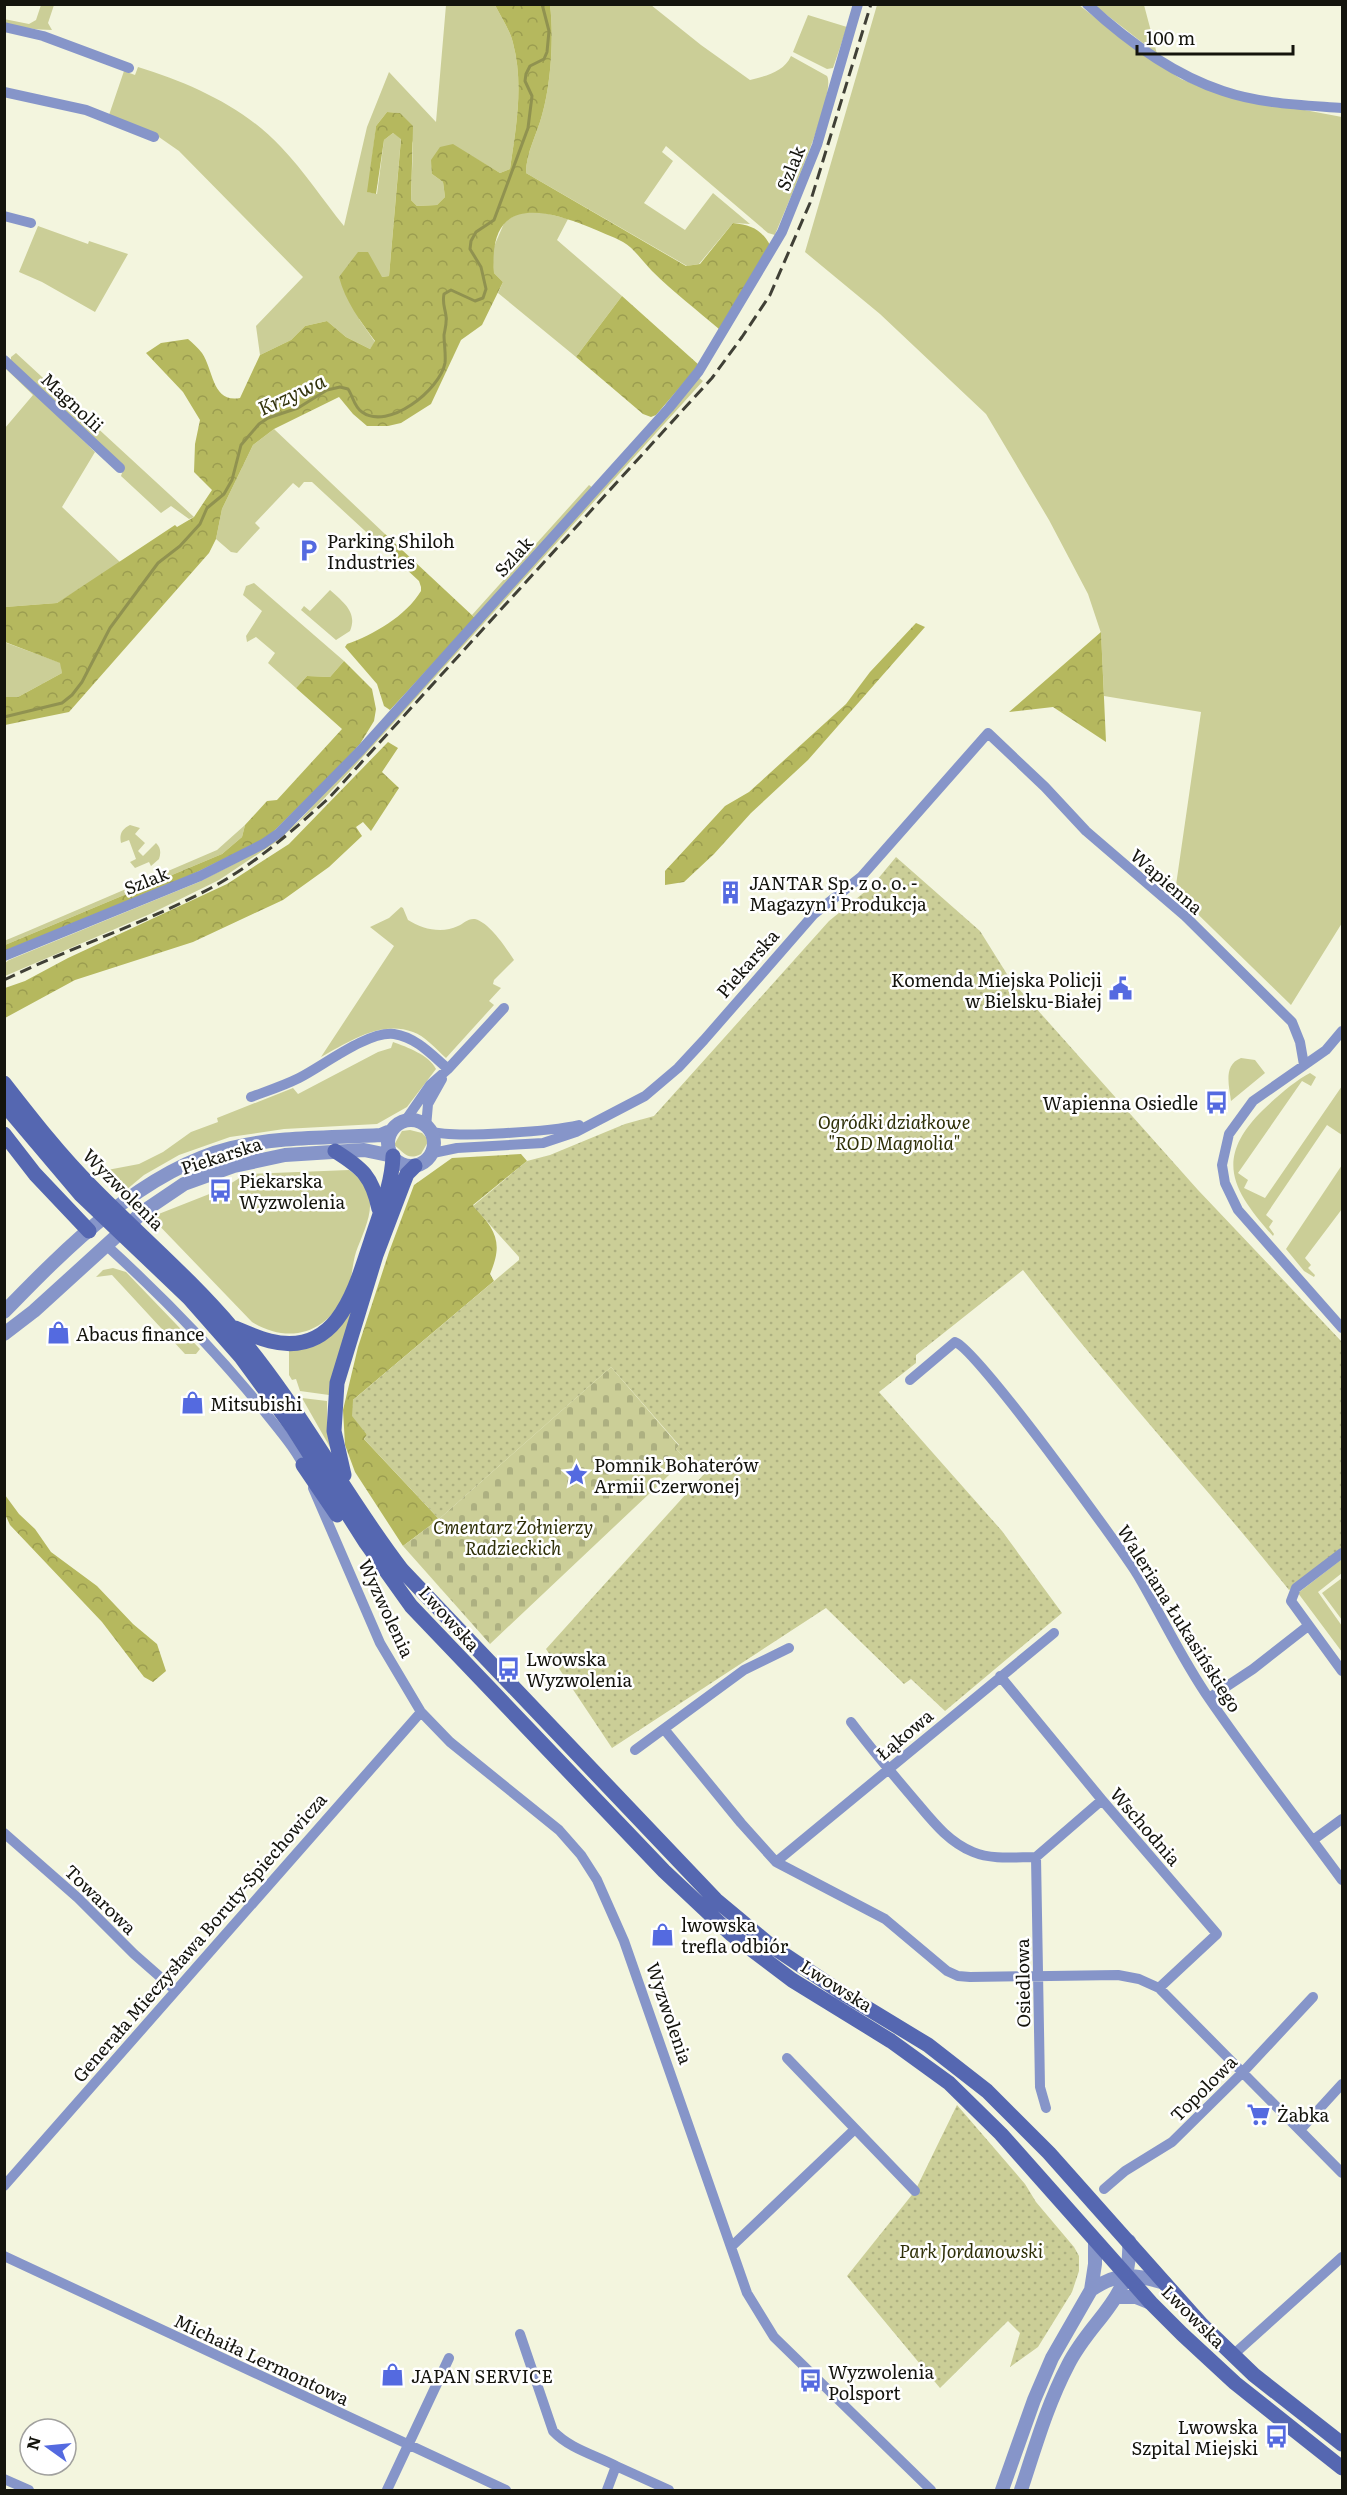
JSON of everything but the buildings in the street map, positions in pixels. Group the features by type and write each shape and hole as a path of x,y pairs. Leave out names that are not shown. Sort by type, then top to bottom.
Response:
{"main road":[{"name":"Wyzwolenia","path":"4,1083 74,1167 241,1357 282,1412 322,1473"},
{"name":"Wyzwolenia","path":"4,1104 80,1194 144,1246 232,1327 285,1394 349,1492"},
{"path":"4,1134 35,1174 89,1231"},
{"path":"334,1151 365,1172 375,1190 380,1212"},
{"path":"232,1327 270,1341 286,1344 313,1339 325,1332 347,1308 390,1180 393,1156"},
{"path":"349,1492 334,1431 337,1383 376,1255 403,1184 415,1166"},
{"path":"303,1465 370,1563 388,1576"},
{"name":"Lwowska","path":"322,1473 388,1576 411,1606 704,1910 792,1980 901,2048 949,2083 1001,2133 1151,2303 1235,2383 1342,2468"},
{"name":"Lwowska","path":"349,1492 386,1549 429,1600 716,1900 770,1945 928,2045 958,2067 1016,2118 1129,2241 1202,2325 1233,2355 1342,2444"}],"street":[{"name":"Szlak","path":"4,956 200,876 254,849 279,833 361,750 583,504 693,379 779,237 817,145 858,4"},
{"path":"1087,4 1155,56 1183,73 1222,91 1266,101 1342,108"},
{"path":"4,27 43,36 129,68"},
{"path":"4,92 86,110 154,137"},
{"path":"4,216 31,224"},
{"name":"Magnolii","path":"4,360 120,468"},
{"name":"Wapienna","path":"988,733 1045,787 1086,831 1185,916 1292,1022 1300,1042 1304,1065"},
{"name":"Piekarska","path":"433,1154 457,1148 543,1143 576,1132 645,1096 678,1068 814,914 861,877 988,733"},
{"path":"405,1121 430,1085 448,1069 504,1008"},
{"path":"1342,1031 1326,1050 1253,1101 1238,1119 1225,1143 1222,1171 1230,1197 1238,1210 1342,1328"},
{"path":"251,1097 298,1078 382,1035 394,1034 406,1037 434,1056 448,1069"},
{"path":"428,1129 416,1120 395,1124 388,1132 388,1148 402,1166 423,1164 433,1154 434,1145 428,1129 428,1104 448,1069"},
{"name":"Piekarska","path":"428,1129 439,1134 549,1130 594,1122"},
{"name":"Piekarska","path":"4,1312 89,1231 162,1176 210,1154 258,1143 381,1135 388,1132"},
{"name":"Piekarska","path":"4,1334 34,1311 144,1211 164,1197 208,1174 264,1158 334,1151 364,1150 393,1156"},
{"path":"89,1231 106,1245"},
{"name":"Wyzwolenia","path":"106,1245 210,1346 279,1430 303,1465 380,1643 420,1712 450,1742 559,1830 581,1855 597,1880 624,1941 747,2293 774,2337 931,2490"},
{"name":"Waleriana Łukasińskiego","path":"910,1380 951,1344 958,1343 1019,1411 1128,1560 1168,1633 1209,1698 1342,1880"},
{"path":"1342,1553 1296,1588 1291,1601 1342,1671"},
{"path":"1209,1698 1253,1669 1308,1626"},
{"name":"Łąkowa","path":"776,1862 1054,1633"},
{"path":"635,1750 744,1670 789,1648"},
{"name":"Wschodnia","path":"1000,1676 1217,1934 1160,1989"},
{"name":"Generała Mieczysława Boruty-Spiechowicza","path":"4,2186 420,1712"},
{"path":"851,1722 888,1770 942,1832 973,1852 991,1857 1036,1857 1102,1800"},
{"path":"664,1729 776,1862 885,1918 952,1974 970,1977 1118,1975 1139,1979 1160,1989 1342,2173"},
{"path":"1313,1840 1342,1819"},
{"name":"Towarowa","path":"4,1833 78,1898 134,1954 175,1990"},
{"name":"Osiedlowa","path":"1036,1857 1040,2087 1046,2108"},
{"name":"Topolowa","path":"1104,2189 1125,2171 1172,2142 1243,2072 1312,1997"},
{"path":"787,2058 915,2191"},
{"path":"1300,2130 1342,2084"},
{"path":"731,2247 855,2129"},
{"path":"1002,2490 1034,2400 1052,2358 1091,2290 1095,2264 1095,2240"},
{"path":"1021,2490 1050,2405 1067,2366 1087,2333 1118,2297 1126,2275 1129,2241"},
{"name":"Michaiła Lermontowa","path":"4,2256 506,2490"},
{"path":"1233,2355 1342,2257"},
{"path":"1091,2290 1106,2281 1126,2275 1165,2283"},
{"path":"1118,2297 1136,2298 1151,2303"},
{"path":"520,2334 553,2431 573,2447 669,2490"},
{"path":"387,2490 449,2358"},
{"path":"607,2490 616,2466"},
{"path":"4,2479 29,2490"}],"green space":[{"path":"41,5 54,5 48,23 52,30 5,24 4,19 29,24 36,20"},
{"path":"446,5 495,5 510,33 516,59 518,90 510,169 500,173 453,145 432,174 443,182 445,197 437,205 417,206 411,200 413,143 400,113 387,112 376,126 368,192 377,194 384,140 393,133 401,138 389,276 382,277 359,319 375,342 370,349 346,337 327,321 305,326 291,340 260,355 256,326 303,277 179,151 156,135 109,115 124,71 135,75 138,67 196,89 233,108 266,133 289,156 344,226 367,127 389,72 436,122"},
{"path":"495,5 550,5 552,45 548,89 528,158 526,173 686,266 700,264 733,223 755,229 767,240 770,245 719,329 660,279 631,248 619,240 570,220 551,215 520,214 508,220 499,232 494,249 494,273 503,282 482,325 461,340 431,404 401,423 388,426 367,426 339,397 274,429 253,445 222,509 216,539 209,553 69,712 5,725 5,697 18,697 62,673 60,663 5,642 5,607 57,603 175,525 177,527 194,517 212,490 194,472 195,444 200,420 183,392 146,353 161,343 188,339 202,353 219,391 224,396 240,398 260,355 291,340 305,326 327,321 346,337 370,349 375,341 349,303 339,277 358,252 368,252 382,277 389,276 401,139 393,133 384,140 376,194 367,192 376,126 387,112 400,113 413,126 411,200 417,206 437,205 445,197 443,182 432,174 431,160 440,147 453,144 500,173 510,169 518,106 518,74 512,38"},
{"path":"550,5 651,5 750,80 779,70 791,56 827,76 828,87 818,127 775,235 768,233 666,146 662,152 673,161 644,203 685,230 713,193 750,224 733,223 699,264 687,266 526,173 550,75 552,45"},
{"path":"877,5 1079,5 1137,50 1181,79 1219,94 1342,117 1342,923 1291,1005 1175,892 1201,712 1104,696 1101,633 1088,594 1049,520 986,414 880,314 805,252"},
{"path":"1094,5 1144,5 1157,54"},
{"path":"808,15 847,27 833,68 827,69 793,52"},
{"path":"521,212 541,212 568,219 557,240 622,296 576,357 498,293 503,282 494,273 492,251 505,221"},
{"path":"38,226 88,244 89,241 128,254 95,312 42,282 19,272"},
{"path":"622,296 699,365 656,415 651,417 643,414 576,357"},
{"path":"16,353 194,517 189,519 171,506 161,513 121,476 124,467 11,361 11,357"},
{"path":"5,365 95,452 62,507 121,563 57,603 5,607 5,428 33,395 5,368"},
{"path":"698,377 703,381 351,770 317,806 276,842 219,880 150,914 5,976 5,963 9,960 199,882 259,851 298,822"},
{"path":"274,429 385,534 377,542 312,482 304,482 299,488 293,483 255,523 260,528 237,553 231,552 216,539 222,509 253,445"},
{"path":"589,485 593,488 475,618 472,615"},
{"path":"385,534 475,618 390,710 384,706 377,684 345,647 388,624 407,609 421,591 419,581 377,542"},
{"path":"254,583 344,661 330,677 307,676 296,688 268,663 275,653 256,637 247,642 246,636 262,611 243,595 246,586"},
{"path":"330,590 348,608 352,618 350,631 336,640 301,610 304,606 310,611"},
{"path":"916,623 925,627 808,760 751,813 714,854 684,882 665,885 665,871 725,806 749,792 846,704 870,672"},
{"path":"1101,632 1106,742 1053,707 1009,712"},
{"path":"4,642 61,663 62,673 18,697 5,697"},
{"path":"344,661 372,689 376,709 374,721 360,744 268,837 191,875 5,952 5,945 222,854 242,837 245,825 267,801 277,800 342,729 296,688 307,676 330,677"},
{"path":"388,742 398,748 382,772 399,788 371,831 363,822 356,827 362,836 329,867 283,900 193,942 75,980 5,1018 5,988 25,981 68,958 227,884 289,844"},
{"path":"130,825 140,828 135,834 145,843 138,851 143,856 156,843 159,847 159,859 151,866 149,862 135,868 130,862 136,859 129,840 121,843 120,837 123,830"},
{"path":"245,825 242,837 222,854 5,945 4,941 217,850"},
{"name":"Ogródki działkowe \"ROD Magnolia\"","path":"896,857 980,931 1010,979 1198,1190 1342,1342 1342,1550 1289,1590 1023,1270 916,1355 916,1363 879,1392 1002,1531 1062,1613 945,1711 911,1679 904,1684 826,1608 612,1748 546,1649 705,1473 690,1457 686,1459 676,1449 679,1445 611,1367 439,1519 364,1439 367,1435 352,1416 353,1400 519,1260 519,1257 473,1206 527,1161 550,1155 625,1124 654,1116 829,921 872,886"},
{"path":"401,907 408,920 426,928 445,930 475,919 481,921 492,931 514,960 494,980 493,984 501,988 489,1001 494,1005 446,1058 426,1039 401,1029 365,1034 321,1057 394,946 370,927 389,918"},
{"path":"393,1042 423,1056 436,1069 407,1107 377,1124 284,1129 230,1137 179,1155 144,1175 126,1190 119,1189 102,1171 139,1164 163,1152 191,1132 218,1122 217,1118 293,1088 298,1094 378,1052 391,1048"},
{"path":"1241,1058 1255,1060 1265,1073 1231,1101 1229,1070 1235,1061"},
{"path":"1310,1073 1316,1077 1311,1086 1302,1081 1238,1173 1248,1180 1244,1188 1265,1198 1342,1086 1342,1135 1327,1125 1266,1215 1273,1221 1269,1227 1273,1236 1259,1220 1239,1189 1234,1174 1234,1160 1238,1144 1247,1128 1279,1095"},
{"path":"402,1131 422,1133 429,1140 421,1154 412,1157 394,1145"},
{"path":"521,1154 527,1161 473,1205 495,1236 496,1253 490,1274 494,1281 353,1400 367,1435 364,1439 439,1519 403,1546 355,1472 345,1445 343,1410 358,1347 414,1185 452,1158"},
{"path":"1342,1165 1342,1209 1305,1258 1311,1265 1308,1268 1315,1275 1314,1277 1304,1271 1286,1249"},
{"path":"349,1170 361,1180 368,1192 370,1209 367,1221 356,1252 347,1292 329,1317 318,1326 306,1331 280,1333 252,1322 151,1217 217,1191 219,1194 227,1190 225,1187 246,1174"},
{"path":"113,1268 126,1272 200,1349 196,1354 185,1354 112,1275 96,1277 103,1270"},
{"path":"353,1307 329,1395 300,1391 296,1379 292,1380 289,1375 289,1349"},
{"name":"Cmentarz Żołnierzy Radzieckich","path":"611,1367 679,1446 676,1449 686,1459 490,1644 403,1546 439,1519"},
{"path":"302,1398 327,1401 327,1432 331,1449"},
{"path":"5,1495 19,1514 35,1529 51,1552 97,1586 133,1624 157,1644 166,1671 153,1682 144,1677 102,1622 10,1525 5,1514"},
{"path":"1342,1559 1342,1573 1318,1592 1342,1626 1342,1652 1298,1593"},
{"path":"1342,1578 1342,1620 1322,1593"},
{"name":"Park Jordanowski","path":"957,2105 1025,2184 1036,2202 1074,2247 1079,2256 1079,2271 1072,2292 1038,2347 1010,2367 1020,2333 1008,2321 940,2388 847,2276 915,2191"}],"waterway":[{"name":"Krzywa","path":"4,717 62,703 72,695 82,682 110,628 158,563 180,546 200,524 207,508 224,494 232,480 241,445 259,424 268,418 298,408 327,390 340,387 348,389 362,412 373,416 385,416 411,405 434,385 445,363 444,294 451,290 475,301 483,298 486,289 481,267 470,249 471,241 476,232 494,220 528,128 532,96 525,81 526,74 530,66 544,59 547,52 549,31 542,4"}],"railway":[{"path":"4,980 184,902 226,880 257,859 286,835 329,798 712,378 770,295 810,203 871,4"}],"place":[{"name":"Parking Shiloh Industries","path":"309,550"},
{"name":"JANTAR Sp. z o. o. - Magazyn i Produkcja","path":"731,892"},
{"name":"Komenda Miejska Policji w Bielsku-Białej","path":"1120,989"},
{"name":"Wapienna Osiedle","path":"1216,1102"},
{"name":"Piekarska Wyzwolenia","path":"221,1190"},
{"name":"Abacus finance","path":"58,1333"},
{"name":"Mitsubishi","path":"192,1403"},
{"name":"Pomnik Bohaterów Armii Czerwonej","path":"576,1474"},
{"name":"Lwowska Wyzwolenia","path":"508,1668"},
{"name":"lwowska trefla odbiór","path":"663,1934"},
{"name":"Żabka","path":"1259,2114"},
{"name":"JAPAN SERVICE","path":"393,2375"},
{"name":"Wyzwolenia Polsport","path":"810,2381"},
{"name":"Lwowska Szpital Miejski","path":"1276,2436"}]}
